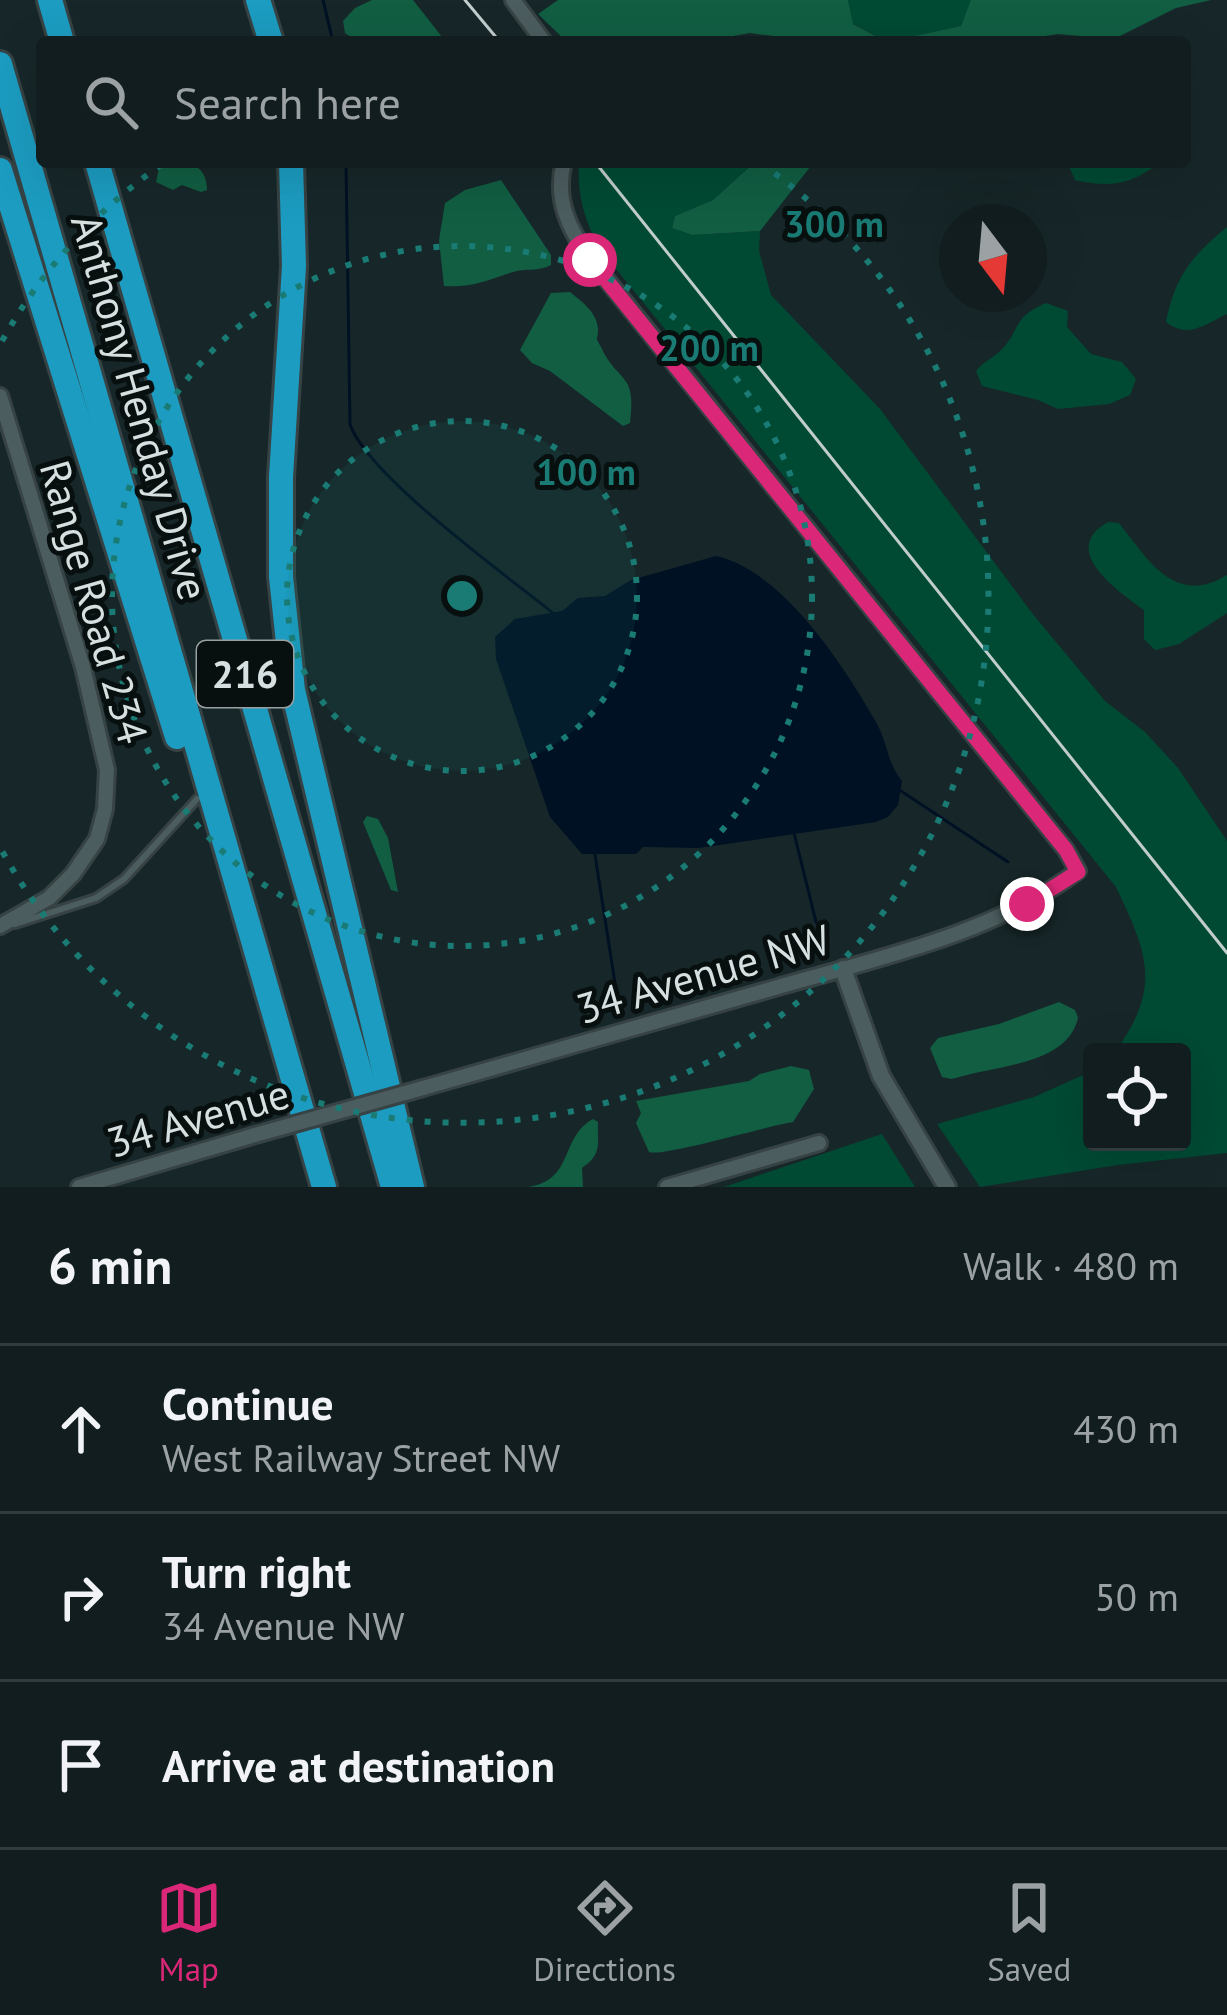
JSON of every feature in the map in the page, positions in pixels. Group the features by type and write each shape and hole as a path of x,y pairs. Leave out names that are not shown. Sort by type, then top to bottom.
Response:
{"highway":[{"path":"50,0 60,36"},
{"path":"258,0 269,36"},
{"name":"Anthony Henday Drive","path":"0,64 324,1187"},
{"name":"Anthony Henday Drive","path":"99,168 393,1187"},
{"path":"291,168 294,266 280,497 281,577 292,690 412,1187"},
{"path":"0,170 196,799 250,930"}],"street":[{"path":"513,0 540,36"},
{"name":"34 Avenue NW","path":"336,1113 843,969 992,919 1027,904 1078,872 1051,831 590,260 565,217 560,190 563,168"},
{"name":"Range Road 234","path":"0,396 83,667 107,770 97,839 49,898 0,927"},
{"path":"843,969 891,1096 947,1187"},
{"name":"34 Avenue","path":"79,1187 336,1113"},
{"path":"667,1187 819,1143"}],"lane":[{"path":"0,927 96,898 124,879 196,799"}],"green space":[{"path":"372,0 413,0 441,36 349,36 343,21"},
{"path":"558,0 848,0 853,24 876,36 561,36 538,14"},
{"path":"848,0 971,0 961,26 915,36 876,36 852,23"},
{"path":"971,0 1211,0 1176,8 1120,36 914,36 961,26"},
{"path":"159,168 198,168 207,190 182,185 173,190 156,182"},
{"path":"579,168 748,168 713,200 675,216 672,228 692,235 760,231 759,251 771,295 880,409 1032,613 1105,701 1145,732 1178,768 1227,841 1227,1153 980,1187 937,1124 1034,1097 1083,1075 1083,1151 1191,1151 1191,1043 1121,1043 1139,1008 1145,970 1136,932 1116,887 600,249 583,207"},
{"path":"748,168 809,168 760,231 692,235 672,228 675,216 713,200"},
{"path":"1070,168 1151,168 1130,180 1109,184 1075,180"},
{"path":"501,180 551,255 551,265 471,285 444,286 439,240 445,203 465,190"},
{"path":"1227,227 1227,314 1196,329 1174,327 1166,322 1180,279"},
{"path":"570,292 592,312 598,341 628,386 630,423 623,426 520,350 551,293"},
{"path":"1047,303 1068,311 1067,327 1091,354 1122,362 1136,379 1130,395 1109,404 1058,409 982,386 976,371 999,352 1027,314 1047,312"},
{"path":"1108,522 1119,523 1152,564 1178,582 1192,586 1227,575 1227,613 1179,644 1155,650 1144,639 1144,610 1108,581 1091,557 1094,533"},
{"path":"367,816 378,819 388,838 398,892 391,890 363,822"},
{"path":"1059,1002 1075,1010 1078,1018 1060,1046 1027,1061 952,1079 942,1077 930,1048 938,1038 999,1024"},
{"path":"791,1066 809,1070 814,1089 793,1122 649,1152 636,1123 641,1113 636,1101 749,1081"},
{"path":"593,1119 598,1122 598,1148 582,1168 583,1187 528,1187 553,1176 582,1127"},
{"path":"882,1134 915,1187 724,1187"}],"water":[{"path":"716,556 764,580 829,649 880,730 902,781 898,805 876,822 699,848 643,847 636,854 582,854 550,817 496,659 495,637 515,619 562,611 578,598 605,596 631,580"}],"waterway":[{"path":"323,0 332,36"},
{"path":"346,168 350,424 361,445 409,496 553,613"},
{"path":"901,791 1008,862"},
{"path":"794,833 816,922"},
{"path":"595,855 615,983"}],"railway":[{"path":"465,0 495,36"},
{"path":"600,168 1227,953"}],"route":[{"path":"590,260 1066,850 1078,872 1027,904"}]}
